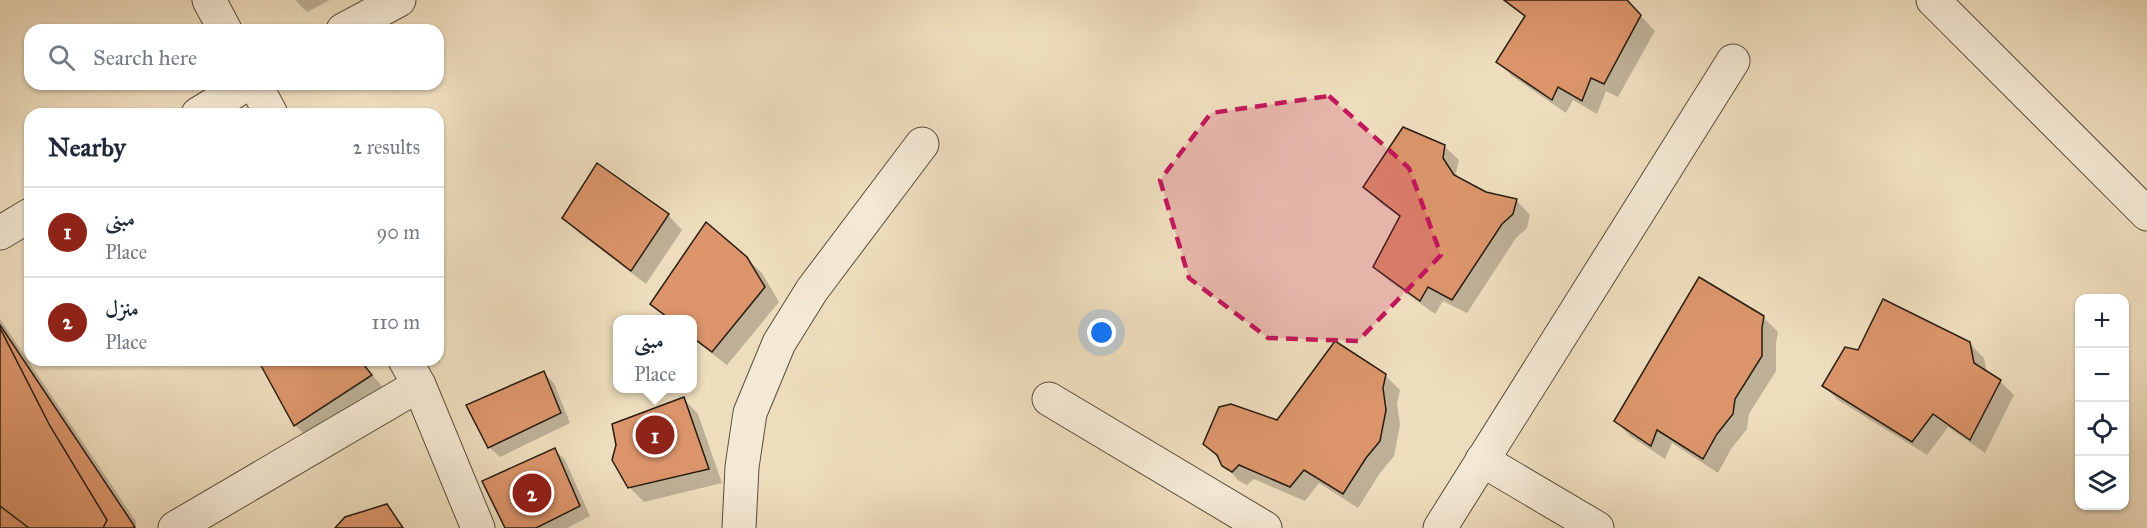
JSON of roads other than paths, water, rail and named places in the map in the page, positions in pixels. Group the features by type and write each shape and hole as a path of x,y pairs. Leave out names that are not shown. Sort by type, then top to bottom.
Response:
{"street":[{"path":"209,0 222,24"},
{"path":"354,24 399,0"},
{"path":"1933,0 2147,214"},
{"path":"1440,528 1733,61"},
{"path":"208,108 238,90"},
{"path":"258,90 268,108"},
{"path":"739,528 742,467 750,413 779,343 812,290 922,144"},
{"path":"0,233 24,219"},
{"path":"175,528 277,466 412,373 478,528"},
{"path":"1049,399 1265,528"},
{"path":"1482,460 1597,528"}],"place":[{"name":"مبنى","path":"655,435"},
{"name":"منزل","path":"532,493"}]}
